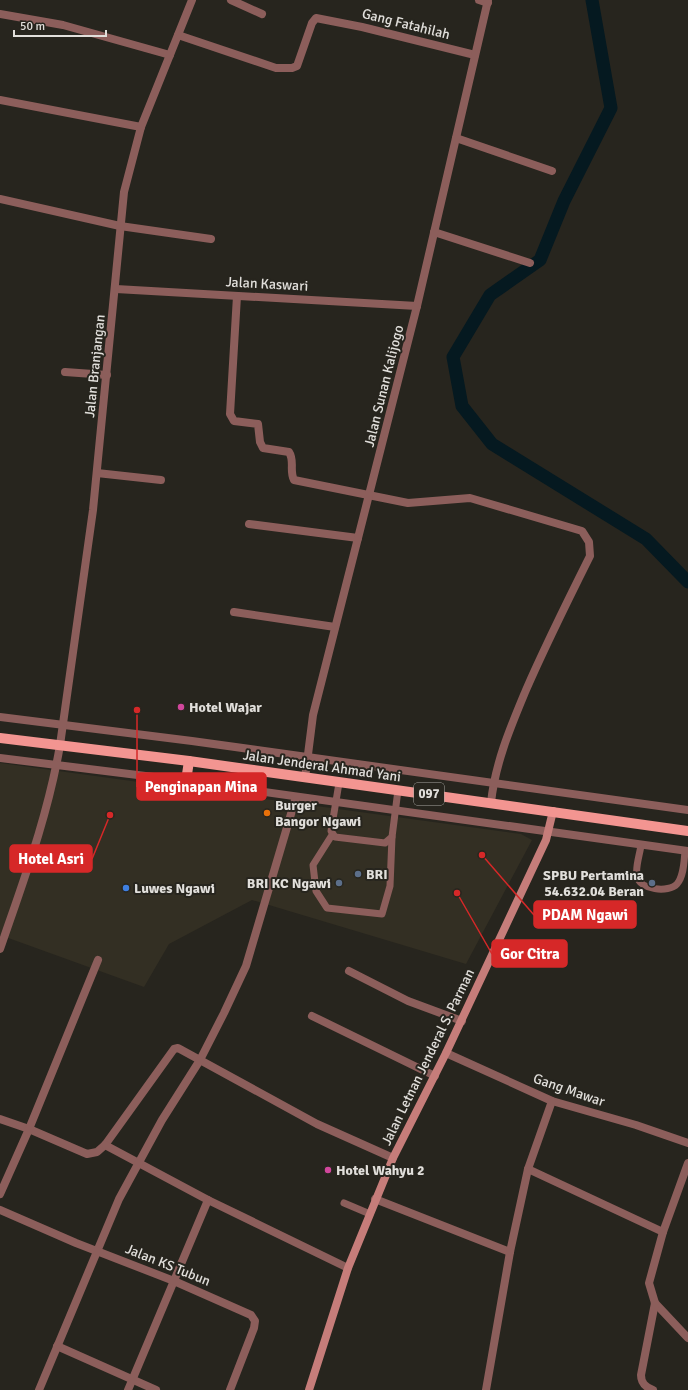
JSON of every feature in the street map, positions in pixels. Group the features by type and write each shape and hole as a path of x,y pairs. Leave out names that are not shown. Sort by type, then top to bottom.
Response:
{"main road":[{"name":"Jalan Jenderal Ahmad Yani","path":"0,738 189,761 340,783 491,802 688,831"},
{"path":"186,781 189,761"},
{"name":"Jalan Letnan Jenderal S. Parman","path":"309,1390 348,1268 392,1158 462,1021 549,831 553,811"}],"street":[{"name":"Jalan Branjangan","path":"0,949 29,867 57,765 64,724 97,473 116,289 124,192 141,127 192,0"},
{"path":"231,0 262,14"},
{"path":"479,0 488,1"},
{"name":"Jalan Sunan Kalijogo","path":"306,778 314,715 417,306 488,1"},
{"path":"0,14 63,25 170,55"},
{"name":"Gang Fatahilah","path":"178,35 276,68 285,69 297,66 312,23 316,18 362,26 475,55"},
{"path":"0,100 141,127"},
{"path":"456,138 552,171"},
{"path":"0,199 120,226 211,238"},
{"path":"434,232 530,263"},
{"name":"Jalan Kaswari","path":"116,289 417,306"},
{"path":"238,296 231,408 232,418 234,421 258,424 260,442 263,448 289,452 292,457 292,477 294,480 408,503 470,498 582,531 589,542 590,556 550,634 510,727 493,783 491,802"},
{"path":"65,372 107,375"},
{"path":"97,473 161,480"},
{"path":"249,524 358,538"},
{"path":"234,612 335,627"},
{"path":"0,717 64,724 688,810"},
{"path":"0,758 186,781 687,851"},
{"path":"39,1390 119,1199 138,1163 200,1060 246,966 296,797"},
{"path":"0,1194 29,1129 98,960"},
{"path":"349,971 408,1001 462,1021"},
{"path":"312,1016 435,1076"},
{"path":"0,1119 29,1129 88,1154 97,1152 105,1145 174,1049 178,1048 317,1124 392,1158"},
{"name":"Gang Mawar","path":"446,1053 552,1101 636,1125 688,1143"},
{"path":"486,1390 510,1252 528,1169 552,1101"},
{"path":"105,1145 208,1200 348,1268"},
{"path":"688,1163 663,1232 649,1283 655,1303 688,1338"},
{"path":"528,1169 663,1232"},
{"path":"128,1390 208,1200"},
{"path":"375,1200 510,1252"},
{"name":"Jalan KS Tubun","path":"0,1210 76,1244 174,1281 252,1315 255,1322 254,1328 230,1390"},
{"path":"653,1390 647,1388 642,1383 641,1375 655,1303"},
{"path":"57,1346 156,1390"}],"lane":[{"path":"340,783 331,831 332,834 313,865 316,891 327,908 382,914 390,886 392,837 398,790"},
{"path":"332,834 335,837 385,843 392,837"},
{"path":"642,845 637,876 639,882 646,886 668,889 676,885 681,877 687,851"},
{"path":"344,1203 370,1214"}],"shaded area":[{"path":"0,763 521,834 532,840 466,964 252,900 169,944 144,987 0,935"}],"waterway":[{"path":"592,0 611,108 564,201 540,260 490,295 453,357 462,406 492,444 646,539 688,582"}],"place":[{"name":"Hotel Wajar","path":"181,707"},
{"name":"Penginapan Mina","path":"137,710"},
{"name":"Burger Bangor Ngawi","path":"267,813"},
{"name":"Hotel Asri","path":"110,815"},
{"name":"PDAM Ngawi","path":"482,855"},
{"name":"BRI","path":"358,874"},
{"name":"BRI KC Ngawi","path":"339,883"},
{"name":"SPBU Pertamina 54.632.04 Beran","path":"652,883"},
{"name":"Luwes Ngawi","path":"126,888"},
{"name":"Gor Citra","path":"457,893"},
{"name":"Hotel Wahyu 2","path":"328,1170"}]}
